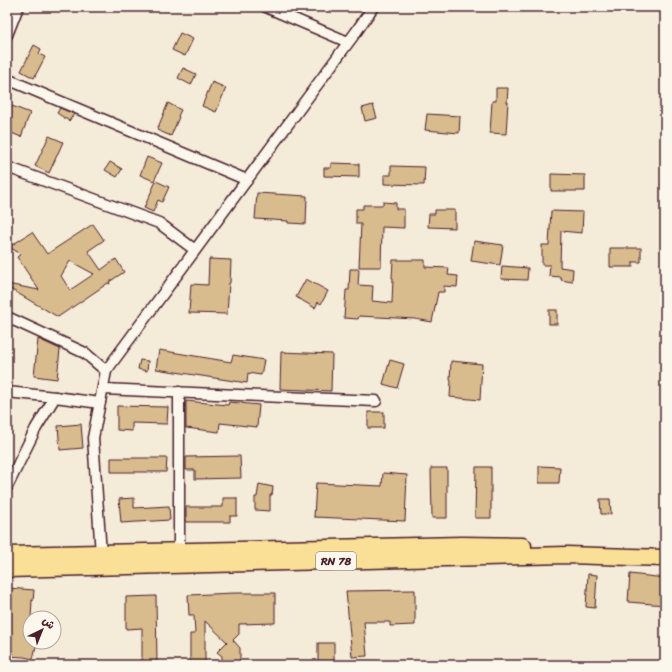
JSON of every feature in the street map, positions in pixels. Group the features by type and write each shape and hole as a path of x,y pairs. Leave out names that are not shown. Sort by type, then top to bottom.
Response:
{"main road":[{"name":"RN 78","path":"7,555 462,545 665,547"},
{"name":"RN 78","path":"7,569 567,555 665,558"}],"street":[{"path":"7,35 18,7"},
{"path":"266,7 348,42"},
{"path":"101,554 93,438 106,371 373,7"},
{"path":"7,79 247,180"},
{"path":"7,167 160,223 195,250"},
{"path":"7,316 85,353 106,371"},
{"path":"103,389 376,401"},
{"path":"7,392 100,403"},
{"path":"179,392 179,552"},
{"path":"7,487 36,428 55,397"}],"building":[{"path":"180,33 193,39 185,56 172,50"},
{"path":"34,45 41,49 39,54 45,57 34,78 21,71"},
{"path":"183,68 196,74 191,85 178,78"},
{"path":"212,82 226,88 216,112 202,106"},
{"path":"496,88 508,88 506,134 490,133 492,101 496,101"},
{"path":"168,103 181,110 171,136 157,130"},
{"path":"373,105 377,118 365,121 362,108"},
{"path":"12,106 30,113 21,137 7,131 7,121"},
{"path":"60,108 74,114 69,121 57,113"},
{"path":"427,114 460,116 459,133 425,130"},
{"path":"49,136 63,142 49,173 35,166"},
{"path":"147,157 162,163 154,181 140,175"},
{"path":"110,162 122,169 117,177 105,170"},
{"path":"331,163 359,164 359,177 324,176 324,168 331,168"},
{"path":"391,166 425,167 424,185 384,184 384,175 391,175"},
{"path":"551,174 585,175 585,191 551,191"},
{"path":"156,181 169,187 162,202 158,200 153,212 144,208"},
{"path":"257,193 307,196 306,224 288,223 288,221 255,219"},
{"path":"383,202 396,203 396,209 404,209 404,228 382,227 381,267 359,267 361,224 356,224 356,209 363,209 363,205 383,205"},
{"path":"435,210 455,210 455,228 428,227 429,214 435,214"},
{"path":"551,211 583,212 582,233 561,231 560,267 573,269 572,282 561,280 561,277 549,276 550,265 542,265 542,245 549,245"},
{"path":"93,224 104,240 88,251 101,270 116,259 124,272 109,282 110,284 108,283 58,317 7,287 7,284 39,290 17,257 21,254 9,247 32,232 47,254","holes":["70,261 94,274 70,290 61,276"]},
{"path":"474,241 503,245 500,265 471,261"},
{"path":"610,248 641,248 641,262 633,262 633,267 610,267"},
{"path":"209,259 231,260 227,314 189,313 191,284 208,285"},
{"path":"393,260 425,260 425,267 449,268 448,275 458,276 457,287 444,286 444,292 438,292 432,322 415,319 359,316 358,319 344,318 346,290 349,290 350,269 359,269 358,285 373,286 372,301 392,303"},
{"path":"502,266 528,268 527,280 501,279"},
{"path":"306,279 328,291 321,304 318,302 315,308 296,297"},
{"path":"549,310 557,310 557,324 549,324"},
{"path":"38,339 60,349 57,379 34,376"},
{"path":"159,350 231,362 233,355 264,360 261,375 248,373 247,383 156,369"},
{"path":"281,352 332,354 331,391 280,389"},
{"path":"140,360 148,361 147,371 138,369"},
{"path":"390,360 404,364 397,388 383,384"},
{"path":"451,361 482,364 480,400 450,397"},
{"path":"186,401 228,405 229,402 259,405 257,427 220,423 219,432 186,428"},
{"path":"117,406 168,407 167,424 132,423 132,431 117,430"},
{"path":"368,412 384,412 384,428 368,428"},
{"path":"81,424 83,448 60,450 58,426"},
{"path":"240,456 241,478 195,479 195,470 186,470 186,457"},
{"path":"111,458 167,458 166,472 111,472"},
{"path":"539,466 560,467 559,483 539,483"},
{"path":"476,467 491,467 491,518 475,518"},
{"path":"431,468 447,468 447,518 432,518"},
{"path":"383,473 407,475 405,521 314,517 316,483 382,486"},
{"path":"259,484 273,487 272,495 270,495 270,511 255,510 255,497 257,497"},
{"path":"134,498 134,508 169,506 170,520 121,523 119,499"},
{"path":"223,498 237,498 237,516 230,516 230,522 186,522 186,507 223,507"},
{"path":"600,499 610,499 611,514 601,514"},
{"path":"588,574 597,575 595,608 586,607"},
{"path":"630,574 665,578 665,605 628,602"},
{"path":"7,588 34,590 31,610 22,610 22,650 35,650 33,659 7,656"},
{"path":"415,590 415,625 390,626 390,622 364,622 367,656 352,657 346,591"},
{"path":"275,593 275,623 239,624 239,634 233,640 240,648 240,663 222,662 222,656 217,652 227,642 205,621 205,664 190,664 190,634 195,634 194,615 189,615 188,595"},
{"path":"156,596 157,664 142,664 142,628 126,629 126,597"},
{"path":"318,643 334,643 334,662 318,662"}]}
